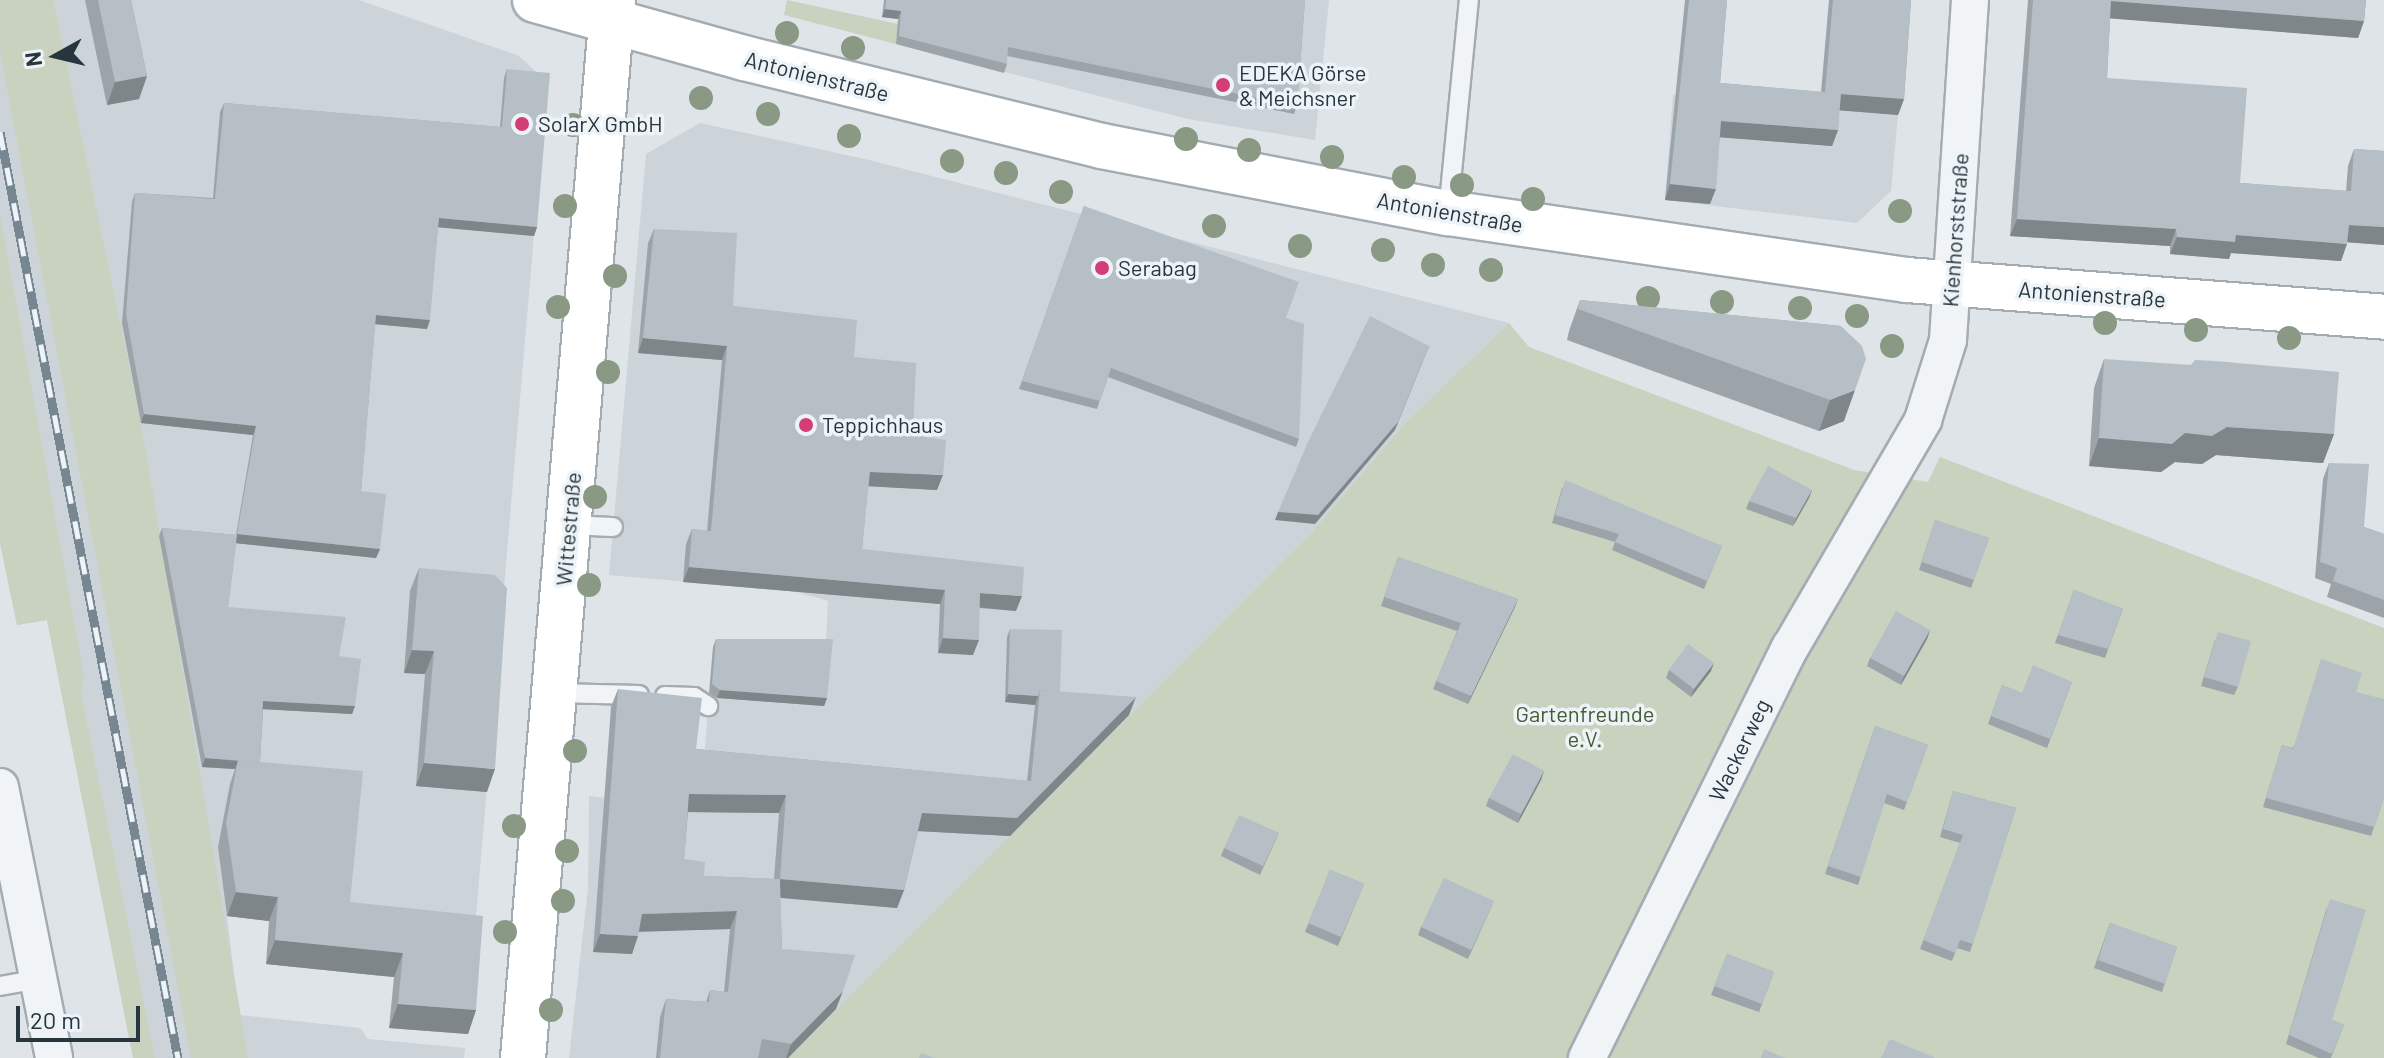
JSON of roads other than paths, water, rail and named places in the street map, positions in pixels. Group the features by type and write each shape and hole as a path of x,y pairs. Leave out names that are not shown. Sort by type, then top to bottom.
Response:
{"main road":[{"name":"Antonienstraße","path":"535,0 612,11 1102,146 1448,213 1951,283 2384,317"},
{"name":"Wittestraße","path":"523,1058 612,11"}],"street":[{"name":"Kienhorststraße","path":"1905,450 1923,420 1945,354 1970,0"},
{"name":"Wackerweg","path":"1587,1058 1790,648 1905,450"},
{"path":"0,787 54,1058"}],"lane":[{"path":"1448,213 1469,0"},
{"path":"569,525 613,527"},
{"path":"554,693 694,697 708,706"},
{"path":"0,986 38,979"}],"railway":[{"path":"0,132 178,1058"}],"place":[{"name":"EDEKA Görse & Meichsner","path":"1223,85"},
{"name":"SolarX GmbH","path":"522,124"},
{"name":"Serabag","path":"1102,268"},
{"name":"Teppichhaus","path":"806,425"}],"park label":[{"name":"Gartenfreunde e.V.","path":"1585,726"}]}
